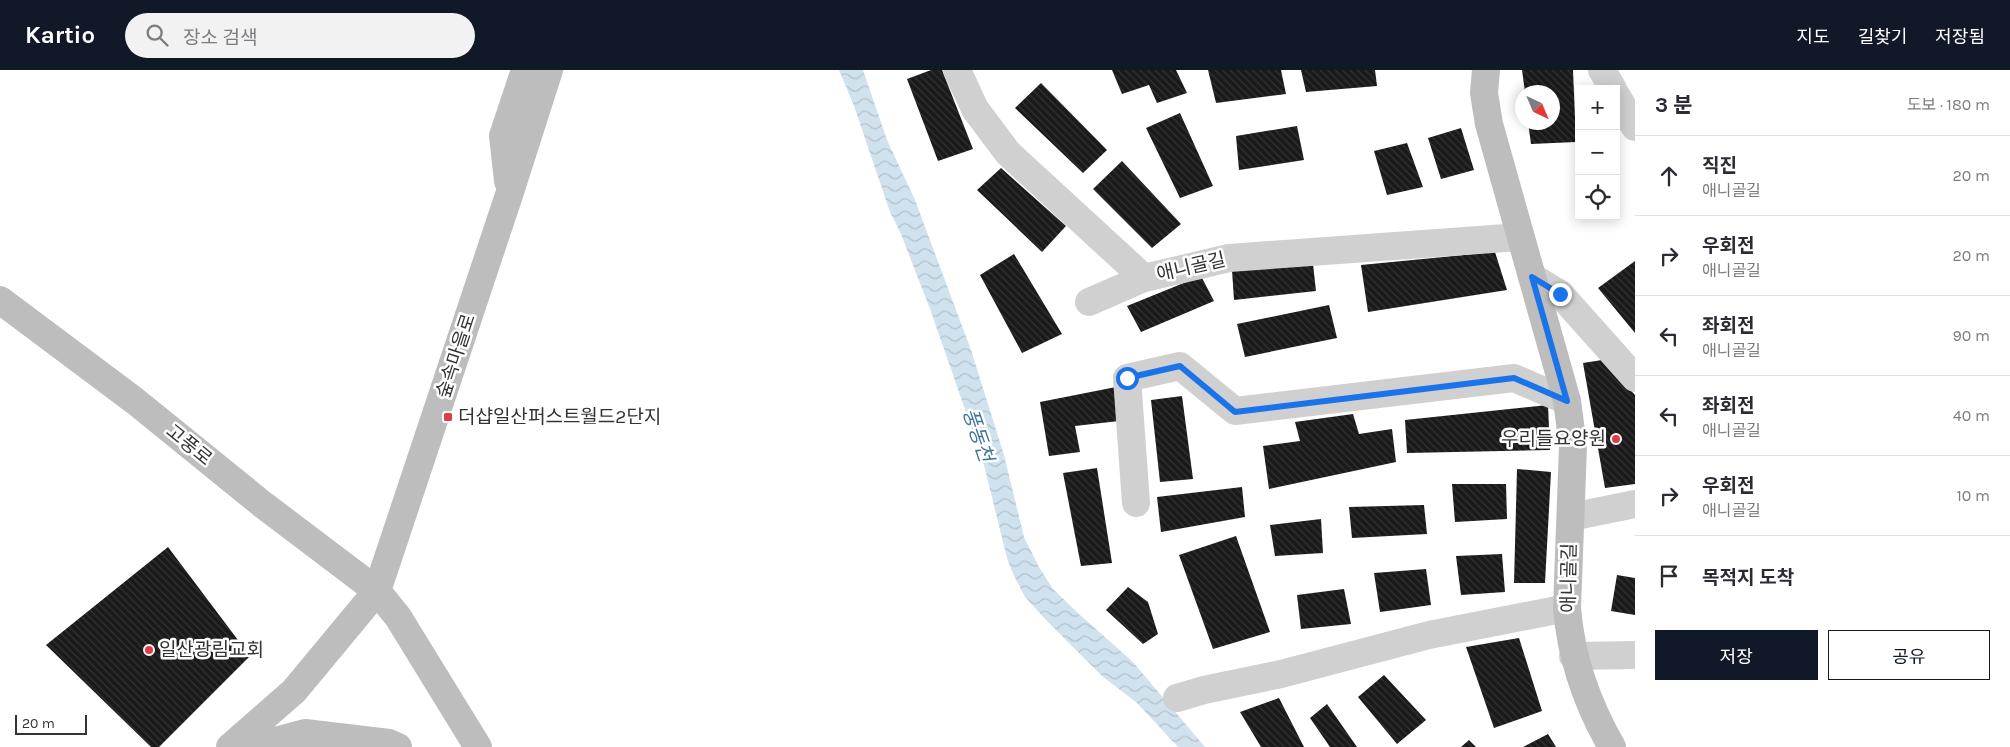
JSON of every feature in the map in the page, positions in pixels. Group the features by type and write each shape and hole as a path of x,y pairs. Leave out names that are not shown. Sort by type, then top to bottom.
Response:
{"main road":[{"path":"509,195 503,136 524,70"},
{"name":"숲속마을로","path":"230,747 294,691 378,591 549,70"},
{"path":"509,195 536,157 565,70"},
{"name":"애니골길","path":"1486,70 1484,93 1488,124 1567,401 1573,446 1567,608 1573,656 1579,676 1612,747"},
{"name":"고풍로","path":"0,300 127,395 262,504 378,591"},
{"path":"378,591 398,617 478,747"},
{"path":"253,747 305,733 389,743 398,747"}],"street":[{"name":"애니골길","path":"957,70 975,109 1008,153 1144,278 1229,258 1520,237"},
{"path":"1602,70 1611,85"},
{"path":"1620,102 1635,128"},
{"path":"1532,277 1560,294 1635,378"},
{"path":"1089,302 1144,278"},
{"path":"1136,503 1127,378 1180,366 1235,412 1514,378 1567,401"},
{"path":"1570,517 1635,504"},
{"path":"1177,698 1204,690 1281,674 1429,635 1567,608"},
{"path":"1573,656 1635,655"}],"water":[{"name":"풍동천","path":"839,70 863,70 887,140 915,200 971,350 1004,455 1024,537 1039,567 1053,589 1132,661 1205,747 1178,747 1137,703 1102,676 1025,597 1007,558 983,461 930,309 901,234 890,212 854,106"}],"building":[{"path":"931,70 942,70 973,149 938,161 907,79"},
{"path":"1112,70 1176,70 1187,93 1157,103 1149,85 1122,94"},
{"path":"1208,70 1281,70 1286,94 1216,103"},
{"path":"1301,70 1375,70 1377,86 1306,92"},
{"path":"1522,70 1573,70 1575,142 1531,144 1529,130 1560,130 1560,85 1524,85"},
{"path":"1041,83 1107,150 1083,173 1015,108"},
{"path":"1180,113 1213,186 1180,198 1146,128"},
{"path":"1297,126 1304,160 1239,170 1236,136"},
{"path":"1461,128 1474,170 1441,179 1428,138"},
{"path":"1407,143 1423,187 1387,195 1374,151"},
{"path":"1122,161 1181,224 1152,248 1093,189"},
{"path":"1001,168 1066,226 1042,252 977,190"},
{"path":"1495,252 1507,290 1368,312 1361,265"},
{"path":"1014,254 1062,334 1022,353 980,275"},
{"path":"1635,261 1635,333 1598,288"},
{"path":"1313,264 1316,291 1234,300 1232,270"},
{"path":"1201,276 1214,301 1141,332 1127,306"},
{"path":"1329,305 1337,338 1245,357 1237,324"},
{"name":"우리들요양원","path":"1602,360 1635,395 1635,484 1605,488 1583,363"},
{"path":"1116,387 1119,421 1075,426 1080,452 1049,456 1040,402"},
{"path":"1182,396 1193,479 1160,482 1151,400"},
{"path":"1548,405 1550,450 1407,453 1405,420"},
{"path":"1353,414 1359,434 1392,429 1396,462 1269,489 1263,446 1300,441 1295,422"},
{"path":"1097,468 1112,563 1081,566 1063,473"},
{"path":"1517,469 1551,472 1545,583 1514,583"},
{"path":"1452,484 1506,484 1507,519 1455,522"},
{"path":"1242,487 1245,517 1161,532 1157,497"},
{"path":"1424,505 1427,534 1352,538 1349,507"},
{"path":"1321,519 1323,553 1275,556 1270,525"},
{"path":"1236,536 1270,632 1213,649 1179,555"},
{"name":"일산광림교회","path":"168,547 250,656 159,747 151,747 46,645"},
{"path":"1502,554 1505,592 1461,595 1456,556"},
{"path":"1426,569 1431,605 1380,612 1374,573"},
{"path":"1617,575 1635,578 1635,615 1611,611"},
{"path":"1128,587 1148,602 1158,634 1143,644 1106,610"},
{"path":"1344,589 1351,624 1301,629 1297,595"},
{"path":"1519,638 1542,711 1494,728 1466,647"},
{"path":"1384,675 1426,720 1397,744 1358,697"},
{"path":"1279,698 1304,747 1261,747 1240,712"},
{"path":"1327,704 1357,747 1330,747 1310,718"},
{"path":"1548,734 1556,747 1523,747"},
{"path":"1469,740 1476,747 1461,747"}],"place":[{"name":"더샵일산퍼스트월드2단지","path":"448,417"},
{"name":"우리들요양원","path":"1616,439"},
{"name":"일산광림교회","path":"149,650"}],"route":[{"path":"1127,378 1180,366 1235,412 1514,378 1567,401 1532,277 1560,294"}]}
